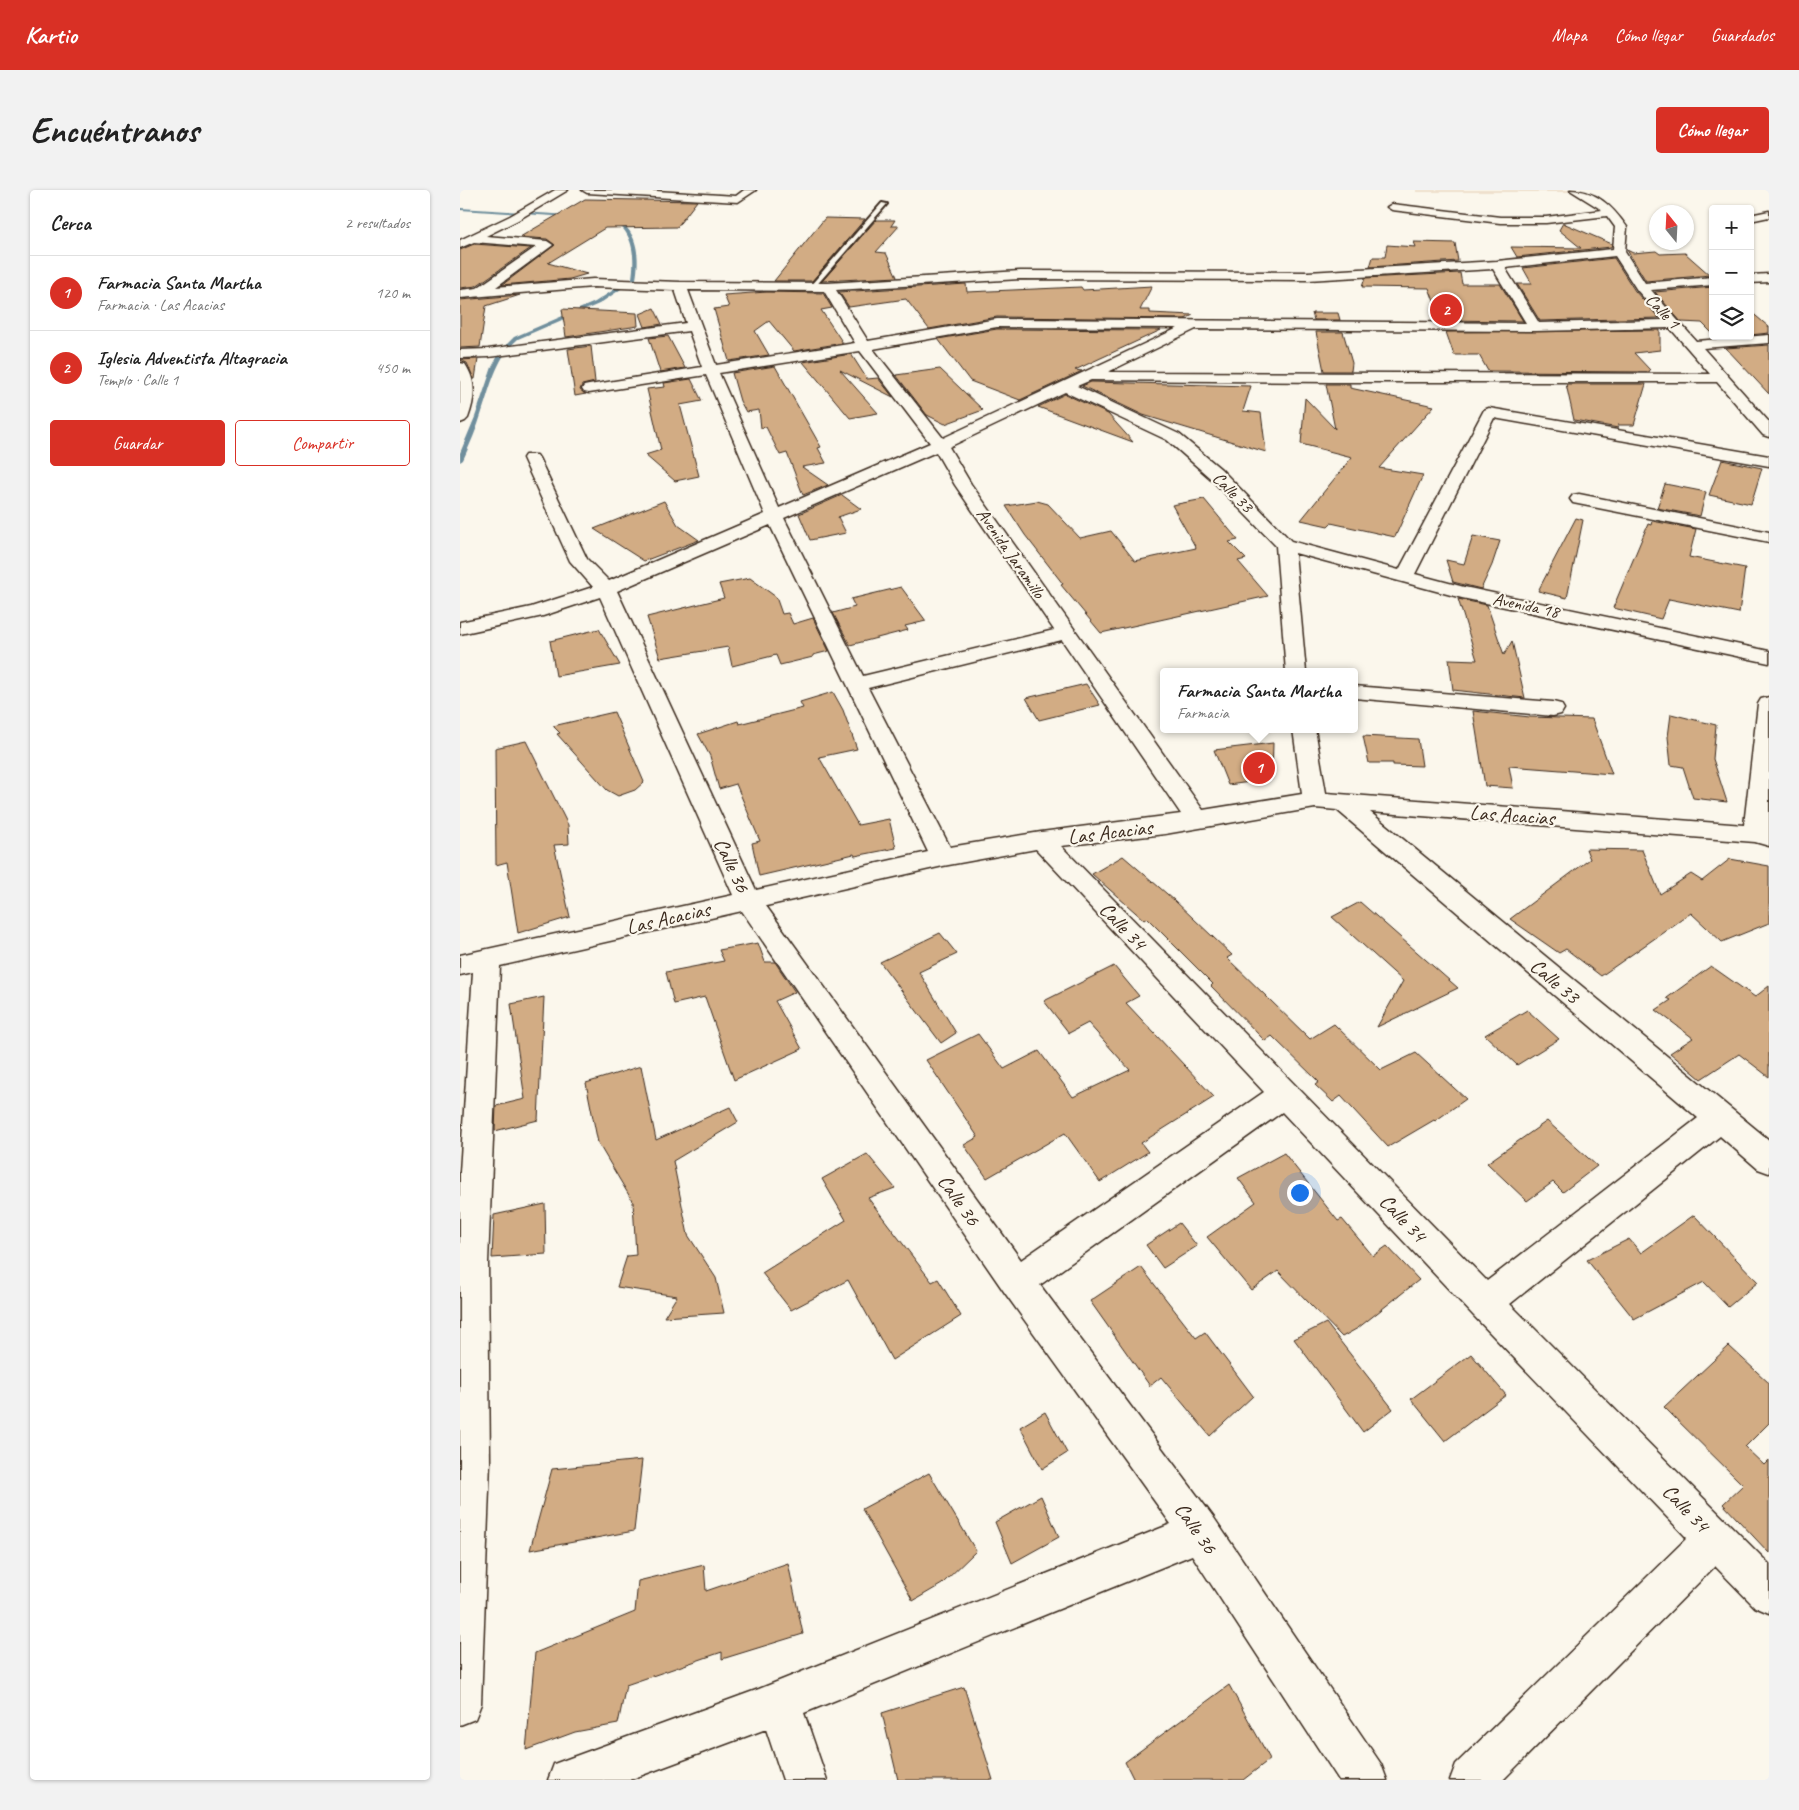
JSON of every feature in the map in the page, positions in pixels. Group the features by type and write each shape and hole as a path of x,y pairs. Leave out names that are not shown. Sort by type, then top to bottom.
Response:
{"street":[{"path":"460,244 526,212 563,190"},
{"path":"587,190 738,199 751,190"},
{"path":"460,294 568,283 828,287 1020,276 1308,276 1497,265 1619,252 1621,227 1601,203 1575,190"},
{"path":"1392,207 1500,220 1546,220 1610,212"},
{"path":"1754,217 1769,214"},
{"path":"460,237 547,245 481,292"},
{"name":"Calle 1","path":"1619,252 1641,287 1769,432"},
{"path":"1497,265 1536,328"},
{"path":"1754,279 1769,278"},
{"path":"1641,287 1709,281"},
{"path":"680,286 711,371 774,518 943,857"},
{"name":"Avenida Jaramillo","path":"828,287 864,346 940,445 963,485 1197,819"},
{"path":"589,389 864,346 997,322 1196,326 1536,328 1675,324"},
{"path":"460,354 488,353 693,326"},
{"path":"460,628 536,612 606,589 940,445 1196,326"},
{"path":"1694,345 1769,339"},
{"path":"460,367 464,373 467,387 460,418"},
{"path":"1088,376 1722,378"},
{"name":"Calle 33","path":"1064,386 1173,437 1215,473 1285,545"},
{"path":"1404,578 1489,413 1769,461"},
{"name":"Calle 36","path":"531,458 579,561 606,589 748,900 1017,1282 1200,1532 1365,1780"},
{"path":"1579,499 1769,537"},
{"path":"1285,545 1296,668"},
{"name":"Avenida 18","path":"1285,545 1404,578 1769,657"},
{"path":"857,684 1067,633"},
{"path":"1358,692 1553,709"},
{"path":"1762,836 1769,704"},
{"path":"1305,733 1315,800"},
{"name":"Las Acacias","path":"474,962 943,857 1041,840 1165,826 1315,800 1762,836"},
{"name":"Calle 33","path":"1343,802 1769,1159"},
{"name":"Calle 34","path":"1041,840 1485,1303 1769,1593"},
{"path":"460,1704 471,1462 465,1264 474,962"},
{"path":"1017,1282 1284,1094"},
{"path":"1485,1303 1719,1119"},
{"path":"570,1780 759,1710 1200,1532"},
{"path":"1472,1780 1715,1538"},
{"path":"778,1701 805,1780"}],"lane":[{"path":"812,287 884,204"}],"shaded area":[{"path":"1416,190 1567,190 1572,192 1416,192"}],"building":[{"path":"585,199 697,201 677,227 605,228 548,263 587,274 570,279 502,285 555,245 547,239 520,237"},
{"path":"825,218 865,219 812,281 774,281"},
{"path":"876,220 895,220 891,226 899,226 876,252 886,253 897,277 822,281"},
{"path":"1563,223 1612,244 1611,247 1517,257 1511,247 1581,248 1559,230"},
{"path":"1414,242 1455,243 1458,261 1370,267 1373,257 1385,257 1387,245 1416,247"},
{"path":"474,244 531,248 476,286 460,288 460,250"},
{"path":"1627,250 1633,253 1656,251 1660,254 1685,253 1709,274 1709,275 1646,281"},
{"path":"1614,258 1635,291 1659,318 1540,321 1517,284 1532,284 1523,268"},
{"path":"1460,273 1462,284 1500,284 1523,321 1441,320 1429,288 1362,287 1365,278"},
{"path":"966,284 967,292 1081,287 1083,290 1152,286 1140,310 1150,310 1150,313 1193,315 1185,319 997,317 929,329 906,299 849,307 839,292"},
{"path":"1709,287 1709,330 1702,323 1681,322 1655,292"},
{"path":"767,292 823,293 832,308 821,310 843,343 794,351 769,321 755,331 769,355 729,361 714,309 729,307 724,295"},
{"path":"520,295 486,306 480,347 460,348 460,300"},
{"path":"654,308 662,324 645,327 640,314"},
{"path":"562,309 637,313 638,326 566,337"},
{"path":"1312,313 1338,313 1340,320 1314,320"},
{"path":"1754,314 1769,327 1769,333 1754,335"},
{"path":"997,329 1161,330 1075,370 1082,371 1020,400 970,381 938,339"},
{"path":"1660,330 1660,350 1634,353 1650,370 1649,372 1488,371 1479,355 1454,355 1446,332"},
{"path":"1316,332 1343,332 1352,363 1351,371 1324,371"},
{"path":"668,336 685,368 660,372 649,338"},
{"path":"1769,345 1769,394 1726,348"},
{"path":"591,346 595,382 582,385 580,390 586,394 575,396 568,349"},
{"path":"851,354 867,379 878,378 893,397 840,370 878,413 850,418 803,362"},
{"path":"478,359 474,379 467,363 460,360"},
{"path":"775,366 821,447 818,448 826,463 802,467 828,485 803,495 787,453 780,455 766,427 761,428 759,410 746,412 740,401 732,373"},
{"path":"940,369 983,410 945,424 927,415 896,375"},
{"path":"691,379 702,401 680,405 699,476 675,481 645,455 661,450 647,389 665,387 664,383"},
{"path":"1091,382 1251,386 1243,411 1261,413 1266,452 1143,415 1082,386"},
{"path":"1326,384 1350,384 1350,388 1434,406 1379,468 1423,475 1395,537 1331,523 1328,526 1301,520 1352,457 1301,444 1305,398 1335,429"},
{"path":"1566,384 1646,384 1634,425 1618,425 1618,428 1574,420"},
{"path":"1065,394 1108,414 1133,442 1038,407"},
{"path":"1722,460 1762,468 1751,504 1709,495"},
{"path":"1665,484 1706,492 1700,516 1657,508"},
{"path":"842,495 861,509 838,517 846,533 810,540 799,514"},
{"path":"1204,499 1238,540 1229,542 1246,559 1238,561 1268,596 1101,633 1061,585 1063,584 1025,535 1006,506 1037,501 1048,504 1080,538 1111,531 1135,561 1196,548 1172,505"},
{"path":"664,501 678,525 699,540 644,561 594,529"},
{"path":"1576,518 1583,520 1567,598 1538,591"},
{"path":"1652,521 1696,529 1689,557 1745,568 1739,613 1669,599 1661,619 1613,608 1648,524 1651,525"},
{"path":"1473,536 1500,541 1481,589 1453,582 1446,560 1464,564"},
{"path":"750,578 776,597 782,614 788,613 793,624 813,618 829,651 780,665 776,655 732,666 728,647 660,658 647,617 724,598 719,584"},
{"path":"901,587 926,621 905,626 908,630 850,645 833,613 855,607 851,599"},
{"path":"1458,599 1487,605 1504,655 1512,641 1525,698 1453,690 1449,659 1477,660"},
{"path":"599,629 620,665 556,676 550,641"},
{"path":"1086,684 1100,705 1039,720 1026,698"},
{"path":"833,692 843,710 857,749 819,757 858,825 889,819 896,848 855,856 854,854 759,876 752,843 760,841 736,784 719,789 710,756 698,734 738,721 739,724 803,708 800,702"},
{"path":"1473,711 1530,717 1592,719 1612,774 1509,766 1513,788 1485,786"},
{"path":"614,712 644,782 635,790 618,796 607,790 557,734 560,733 553,726"},
{"path":"1671,714 1716,725 1713,759 1727,802 1693,798 1683,767 1671,765 1668,737"},
{"path":"1363,736 1418,739 1422,766 1369,763"},
{"path":"526,741 568,825 569,844 554,845 570,917 518,933 507,862 496,865 495,748"},
{"path":"1273,743 1272,779 1228,785 1214,750"},
{"path":"1586,849 1642,850 1660,894 1691,874 1702,881 1730,859 1769,866 1769,923 1722,942 1691,913 1601,976 1566,949 1559,953 1510,919 1590,859"},
{"path":"1123,856 1174,900 1232,955 1227,958 1310,1039 1334,1024 1381,1070 1416,1053 1466,1099 1435,1121 1388,1147 1341,1096 1333,1102 1315,1085 1319,1082 1272,1036 1265,1041 1211,986 1213,984 1147,918 1144,920 1092,874"},
{"path":"1360,902 1458,988 1377,1027 1403,981 1332,917"},
{"path":"940,933 957,954 919,972 956,1033 941,1043 880,962"},
{"path":"758,943 765,962 775,962 795,992 775,1001 802,1049 734,1080 705,997 674,1004 666,972 724,961 719,950"},
{"path":"1114,966 1139,996 1126,1003 1214,1097 1141,1143 1148,1152 1100,1182 1065,1133 987,1178 964,1145 978,1137 926,1060 978,1034 1004,1069 1039,1051 1073,1097 1130,1070 1088,1023 1069,1033 1044,1001"},
{"path":"1711,966 1755,997 1769,986 1769,1077 1739,1054 1701,1079 1670,1053 1693,1038 1656,1010 1671,1000 1667,998"},
{"path":"544,997 538,1120 495,1131 496,1106 525,1099 511,1004"},
{"path":"1527,1010 1559,1039 1517,1065 1485,1035"},
{"path":"641,1066 656,1140 730,1107 738,1122 673,1161 688,1235 716,1278 724,1313 664,1317 677,1296 617,1287 627,1256 636,1255 633,1202 598,1143 586,1083"},
{"path":"1547,1121 1597,1166 1563,1192 1553,1182 1527,1201 1487,1163"},
{"path":"1284,1153 1338,1221 1342,1219 1373,1256 1387,1246 1419,1280 1358,1328 1342,1337 1278,1271 1251,1290 1207,1237 1256,1202 1238,1178"},
{"path":"867,1154 895,1188 868,1198 932,1282 938,1279 961,1316 892,1360 848,1280 791,1310 762,1273 846,1220 822,1179"},
{"path":"545,1204 546,1254 492,1258 494,1215"},
{"path":"1694,1215 1758,1282 1728,1307 1704,1282 1634,1319 1587,1260 1629,1239 1641,1253"},
{"path":"1179,1223 1197,1246 1163,1268 1146,1245"},
{"path":"1141,1267 1196,1338 1205,1332 1253,1396 1210,1436 1161,1377 1150,1386 1090,1301"},
{"path":"1326,1323 1393,1409 1363,1432 1294,1339"},
{"path":"1729,1346 1769,1383 1769,1423 1745,1447 1764,1465 1769,1460 1769,1553 1723,1504 1743,1485 1664,1407"},
{"path":"1471,1354 1506,1395 1445,1441 1411,1399"},
{"path":"1045,1412 1067,1453 1042,1469 1020,1427"},
{"path":"642,1460 634,1531 530,1550 552,1469"},
{"path":"929,1473 976,1551 942,1584 913,1601 862,1509"},
{"path":"1041,1496 1059,1537 1012,1563 995,1522"},
{"path":"788,1563 803,1634 722,1659 722,1652 626,1685 618,1724 575,1732 526,1750 535,1653 635,1612 638,1581 704,1565 706,1591"},
{"path":"1229,1685 1270,1759 1243,1780 1134,1780 1125,1762"},
{"path":"964,1687 993,1780 898,1780 882,1713"}],"waterway":[{"path":"460,209 570,216"},
{"path":"460,460 478,417 498,359 509,344 516,338 597,303 634,279 636,263 632,238 623,225 616,221"}],"place":[{"name":"Iglesia Adventista Altagracia","path":"1446,310"},
{"name":"Farmacia Santa Martha","path":"1259,768"}]}
